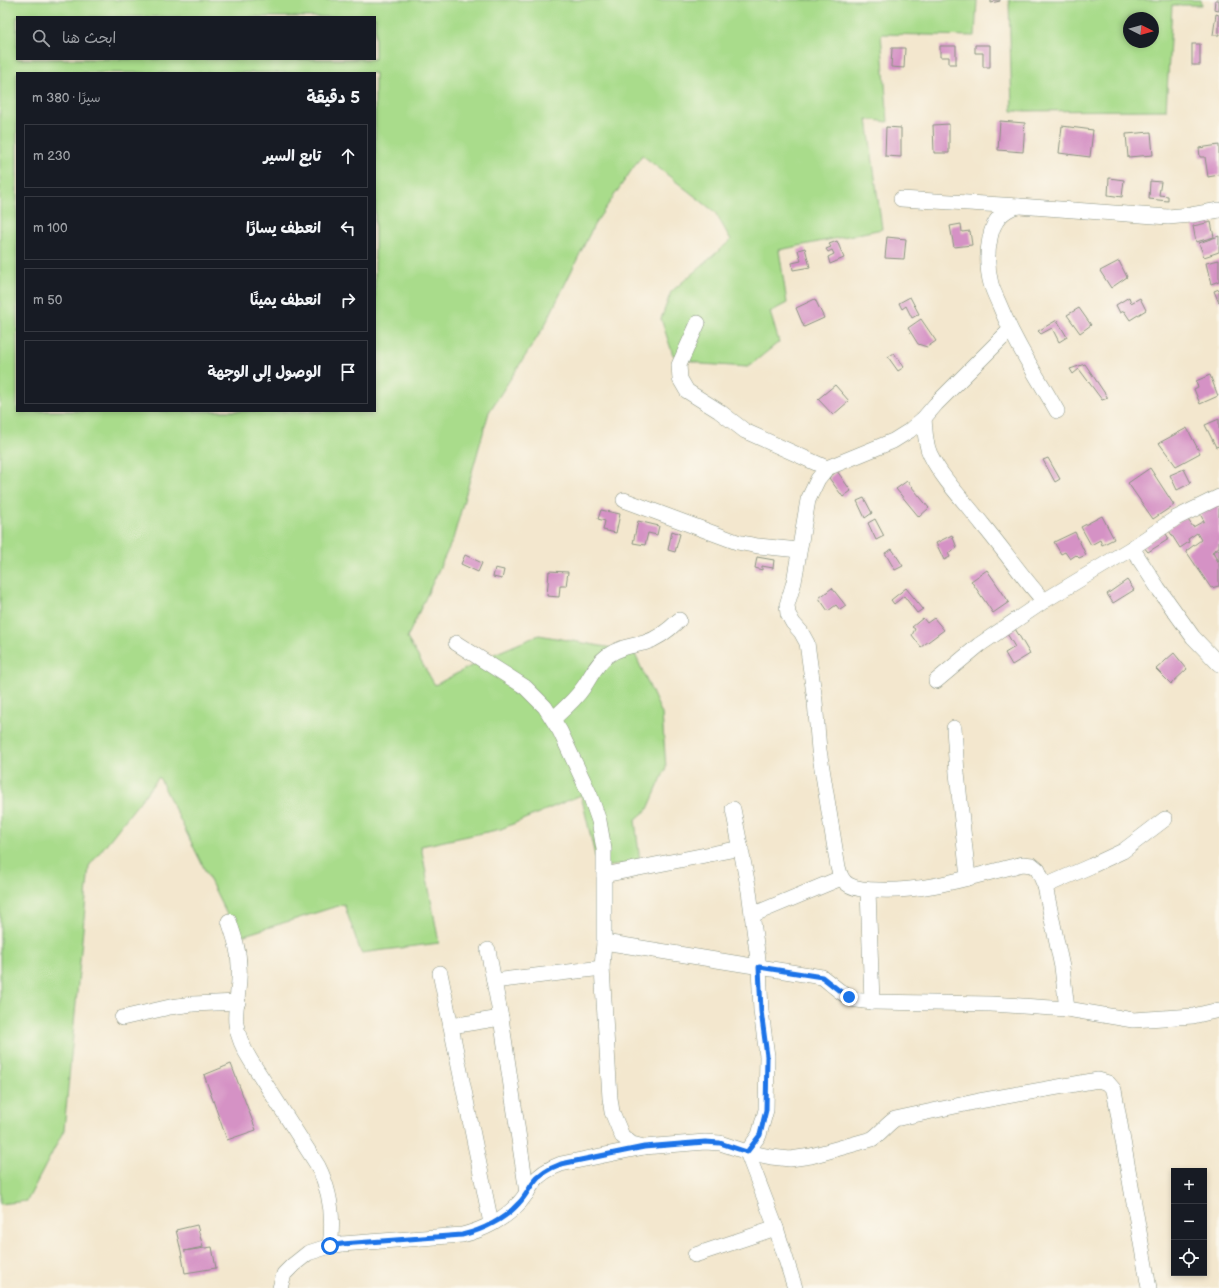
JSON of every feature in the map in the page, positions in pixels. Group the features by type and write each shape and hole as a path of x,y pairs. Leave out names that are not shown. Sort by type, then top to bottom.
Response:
{"street":[{"path":"901,199 1168,217 1219,210"},
{"path":"1019,206 1006,211 996,221 992,228 988,265 992,285 1010,330 1057,411"},
{"path":"698,323 679,365 680,379 687,391 719,411 745,431 827,468"},
{"path":"1010,330 936,404 924,418 909,431 893,441 827,468 818,478 808,500 794,582 787,605 788,614 807,643 820,750 841,878 856,888 868,890 910,889 951,882 1023,864 1032,865 1038,870 1044,886 1062,967 1067,1009"},
{"path":"924,418 925,435 929,453 938,469 1029,585 1044,601"},
{"path":"936,681 980,645 1044,601 1132,548 1176,518 1219,497"},
{"path":"624,500 737,542 758,546 799,550"},
{"path":"1132,548 1193,637 1219,664"},
{"path":"553,719 575,698 589,679 594,668 607,656 621,648 654,639 663,634 679,620"},
{"path":"456,643 525,687 545,707 553,719 596,808 604,849 604,942 602,968 610,1098 612,1112 622,1136 632,1144 644,1147"},
{"path":"954,728 968,878"},
{"path":"733,809 749,891 759,967 761,1011 767,1056 766,1110 760,1135 747,1152"},
{"path":"1044,886 1123,851 1165,819"},
{"path":"604,875 741,848"},
{"path":"752,915 841,878"},
{"path":"868,890 872,1002"},
{"path":"229,921 239,959 240,980 236,1024 244,1049 323,1176 332,1209 332,1234 330,1246"},
{"path":"604,942 822,977 849,997 856,1000 872,1002 991,1004 1067,1009 1133,1020 1193,1016 1219,1010"},
{"path":"488,950 501,1018 527,1193"},
{"path":"494,981 602,968"},
{"path":"440,973 491,1223"},
{"path":"122,1018 170,1007 193,1004 238,1002"},
{"path":"451,1026 501,1018"},
{"path":"280,1288 284,1274 293,1265 308,1253 330,1246 462,1235 482,1228 512,1211 540,1174 561,1164 644,1147 705,1142 720,1143 747,1152 771,1157 790,1159 812,1156 872,1139 878,1135 886,1125 895,1119 979,1101 1098,1080 1108,1083 1114,1090 1149,1288"},
{"path":"747,1152 776,1228 795,1288"},
{"path":"695,1255 776,1228"}],"green space":[{"path":"0,0 977,0 975,36 881,34 888,122 867,119 882,229 779,250 787,303 770,312 779,342 748,367 702,364 673,355 661,319 671,292 731,240 715,212 642,155 594,225 544,327 489,412 453,539 407,638 435,685 492,655 539,635 634,652 662,714 666,768 648,809 635,820 640,862 598,868 581,795 501,829 421,846 439,943 361,953 344,904 238,937 159,777 89,866 64,1130 27,1201 0,1204"},
{"path":"1009,0 1201,0 1202,5 1172,5 1166,110 1012,111"}],"building":[{"path":"991,0 1000,0 1000,1 991,3"},
{"path":"1215,0 1219,0 1219,11 1214,10"},
{"path":"1216,14 1219,15 1219,35 1213,35"},
{"path":"1192,44 1200,44 1200,65 1192,65"},
{"path":"975,45 990,45 990,67 983,67 983,53 975,53"},
{"path":"940,46 956,46 956,64 949,64 949,57 940,57"},
{"path":"892,48 905,48 904,68 891,67"},
{"path":"1000,121 1025,123 1023,152 998,150"},
{"path":"949,124 949,153 934,153 933,125"},
{"path":"1062,126 1093,130 1090,157 1059,153"},
{"path":"886,127 901,128 901,157 885,156"},
{"path":"1151,132 1153,155 1128,157 1126,134"},
{"path":"1219,145 1219,175 1208,177 1205,157 1200,157 1199,148"},
{"path":"1109,178 1124,180 1122,197 1108,195"},
{"path":"1150,181 1161,182 1159,195 1168,196 1168,201 1149,199"},
{"path":"1211,222 1214,237 1196,242 1193,226"},
{"path":"961,224 962,232 970,231 972,245 954,247 950,226"},
{"path":"1219,236 1219,252 1204,257 1199,243"},
{"path":"887,237 906,239 904,259 885,258"},
{"path":"837,241 844,258 830,264 828,257 834,254 832,250 828,252 826,249 831,247 829,244"},
{"path":"805,248 810,267 793,270 792,263 801,261 798,250"},
{"path":"1219,260 1219,281 1211,284 1206,263"},
{"path":"1119,261 1127,277 1111,288 1100,271"},
{"path":"1219,289 1219,303 1214,291"},
{"path":"910,297 919,314 912,318 906,306 902,309 899,303"},
{"path":"1129,297 1131,303 1140,298 1146,310 1130,320 1124,311 1120,313 1116,305"},
{"path":"815,299 824,318 804,327 796,308"},
{"path":"1079,308 1091,325 1080,333 1067,315"},
{"path":"921,319 936,341 927,347 918,344 908,328"},
{"path":"1057,320 1067,337 1059,342 1052,328 1041,334 1038,331"},
{"path":"894,353 904,367 898,371 888,357"},
{"path":"1085,364 1108,398 1102,400 1079,369 1073,374 1070,369"},
{"path":"1210,375 1218,396 1200,404 1194,389 1198,387 1196,381"},
{"path":"835,385 849,401 833,415 818,399"},
{"path":"1219,419 1219,446 1216,447 1205,425"},
{"path":"1187,428 1200,453 1176,466 1159,443"},
{"path":"1048,458 1060,479 1055,482 1043,460"},
{"path":"1150,468 1174,505 1153,519 1128,483"},
{"path":"1184,469 1191,483 1177,490 1170,475"},
{"path":"837,471 851,491 843,497 829,478"},
{"path":"907,481 929,508 919,517 896,489"},
{"path":"864,498 872,513 865,518 857,501"},
{"path":"1219,503 1219,547 1212,552 1219,563 1219,586 1211,588 1186,551 1201,540 1197,533 1188,539 1189,542 1180,548 1168,529 1186,517 1193,527 1204,521 1200,514"},
{"path":"601,510 620,514 616,533 603,530 605,521 598,519"},
{"path":"1102,516 1114,539 1102,545 1100,540 1091,545 1081,527"},
{"path":"875,519 884,536 876,540 868,523"},
{"path":"638,521 659,526 657,535 648,533 645,545 633,543"},
{"path":"672,531 680,534 675,552 668,550"},
{"path":"1075,532 1086,555 1079,558 1076,555 1070,559 1065,552 1061,554 1054,542"},
{"path":"1165,532 1169,539 1148,552 1143,546"},
{"path":"952,535 957,548 948,553 950,557 944,560 936,543"},
{"path":"892,549 903,566 895,570 885,553"},
{"path":"1219,549 1219,561 1213,552"},
{"path":"465,555 482,563 478,572 461,564"},
{"path":"757,557 774,560 773,568 762,566 762,570 755,568"},
{"path":"495,568 504,570 502,579 493,577"},
{"path":"987,570 1009,602 993,613 971,581"},
{"path":"549,571 568,572 566,586 560,586 559,597 547,596"},
{"path":"1127,580 1134,590 1113,603 1107,594"},
{"path":"832,588 846,606 840,610 836,605 828,611 819,598"},
{"path":"906,588 923,609 917,613 904,596 894,604 891,600"},
{"path":"923,618 927,623 934,618 944,630 921,647 912,635 915,629 912,627"},
{"path":"1014,627 1030,654 1012,665 1005,653 1015,647 1006,632"},
{"path":"1174,653 1187,669 1171,684 1156,669"},
{"path":"231,1064 256,1130 227,1140 204,1075"},
{"path":"197,1225 203,1247 184,1251 212,1247 216,1268 185,1273 176,1230"}],"route":[{"path":"330,1246 462,1235 473,1232 502,1218 512,1211 520,1203 540,1174 561,1164 644,1147 705,1142 733,1146 747,1152 760,1135 766,1110 767,1056 761,1011 759,967 822,977 849,997"}]}
